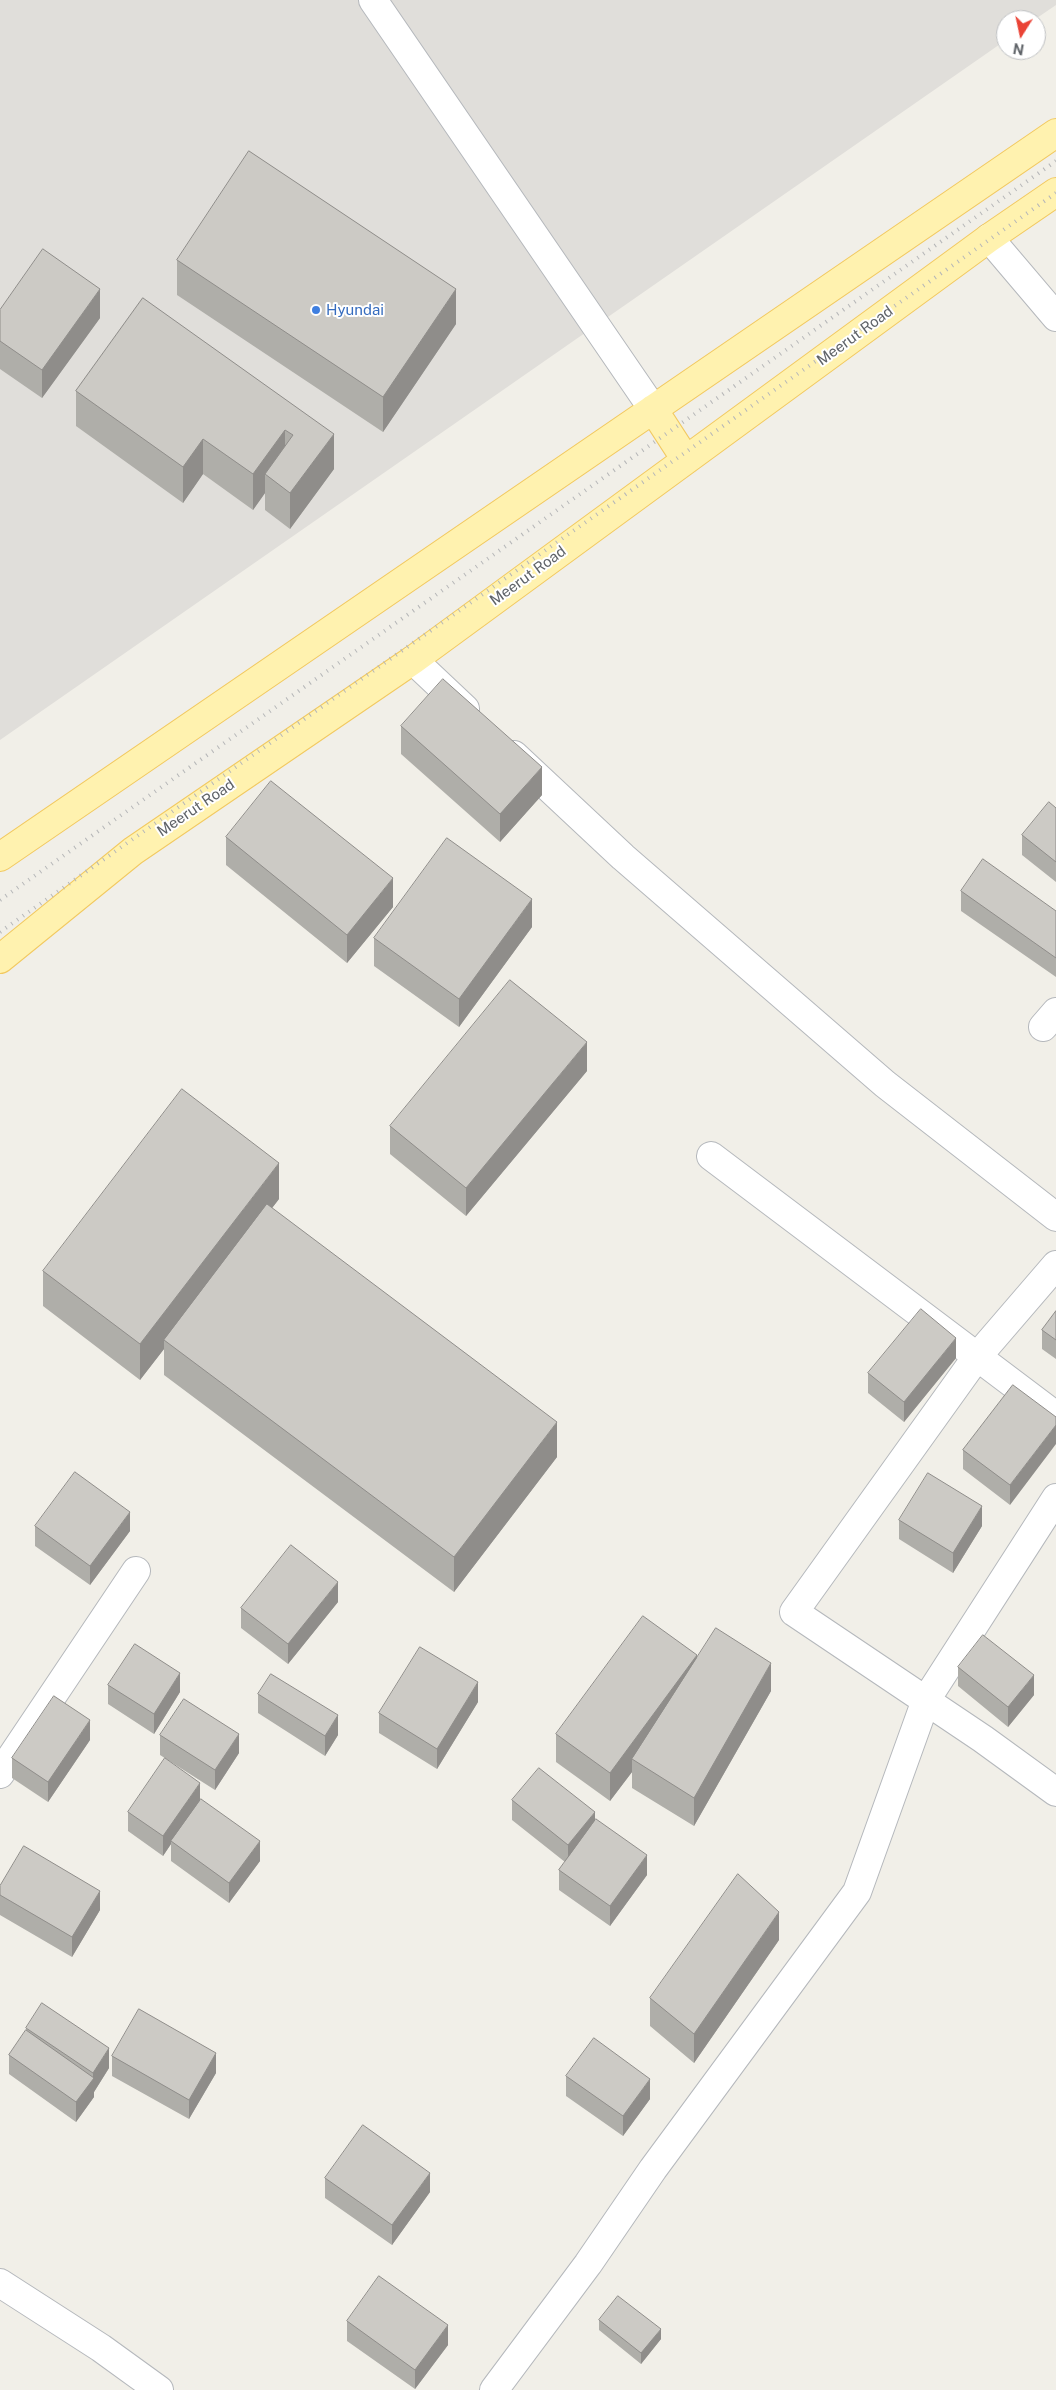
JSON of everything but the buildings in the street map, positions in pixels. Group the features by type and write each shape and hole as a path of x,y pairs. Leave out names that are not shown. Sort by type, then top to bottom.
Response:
{"main road":[{"path":"0,857 1056,133"},
{"name":"Meerut Road","path":"0,960 133,852 413,660 989,238 1056,192"},
{"path":"653,409 686,460"}],"street":[{"path":"373,0 653,409"},
{"path":"989,238 1056,317"},
{"path":"413,660 623,857 885,1084 1056,1218"},
{"path":"711,1156 976,1358 1056,1416"},
{"path":"1056,1265 976,1358 794,1612 926,1700 1056,1792"},
{"path":"494,2390 588,2264 653,2168 857,1892 926,1700 1056,1498"},
{"path":"1,1770 136,1572"},
{"path":"0,2283 100,2348 160,2390"}],"shaded area":[{"path":"0,0 1056,0 1056,5 1046,12 1046,10 996,10 996,47 0,740"}],"railway":[{"path":"0,900 1056,161"},
{"path":"0,932 1056,193"}],"place":[{"name":"Hyundai","path":"316,310"}]}
